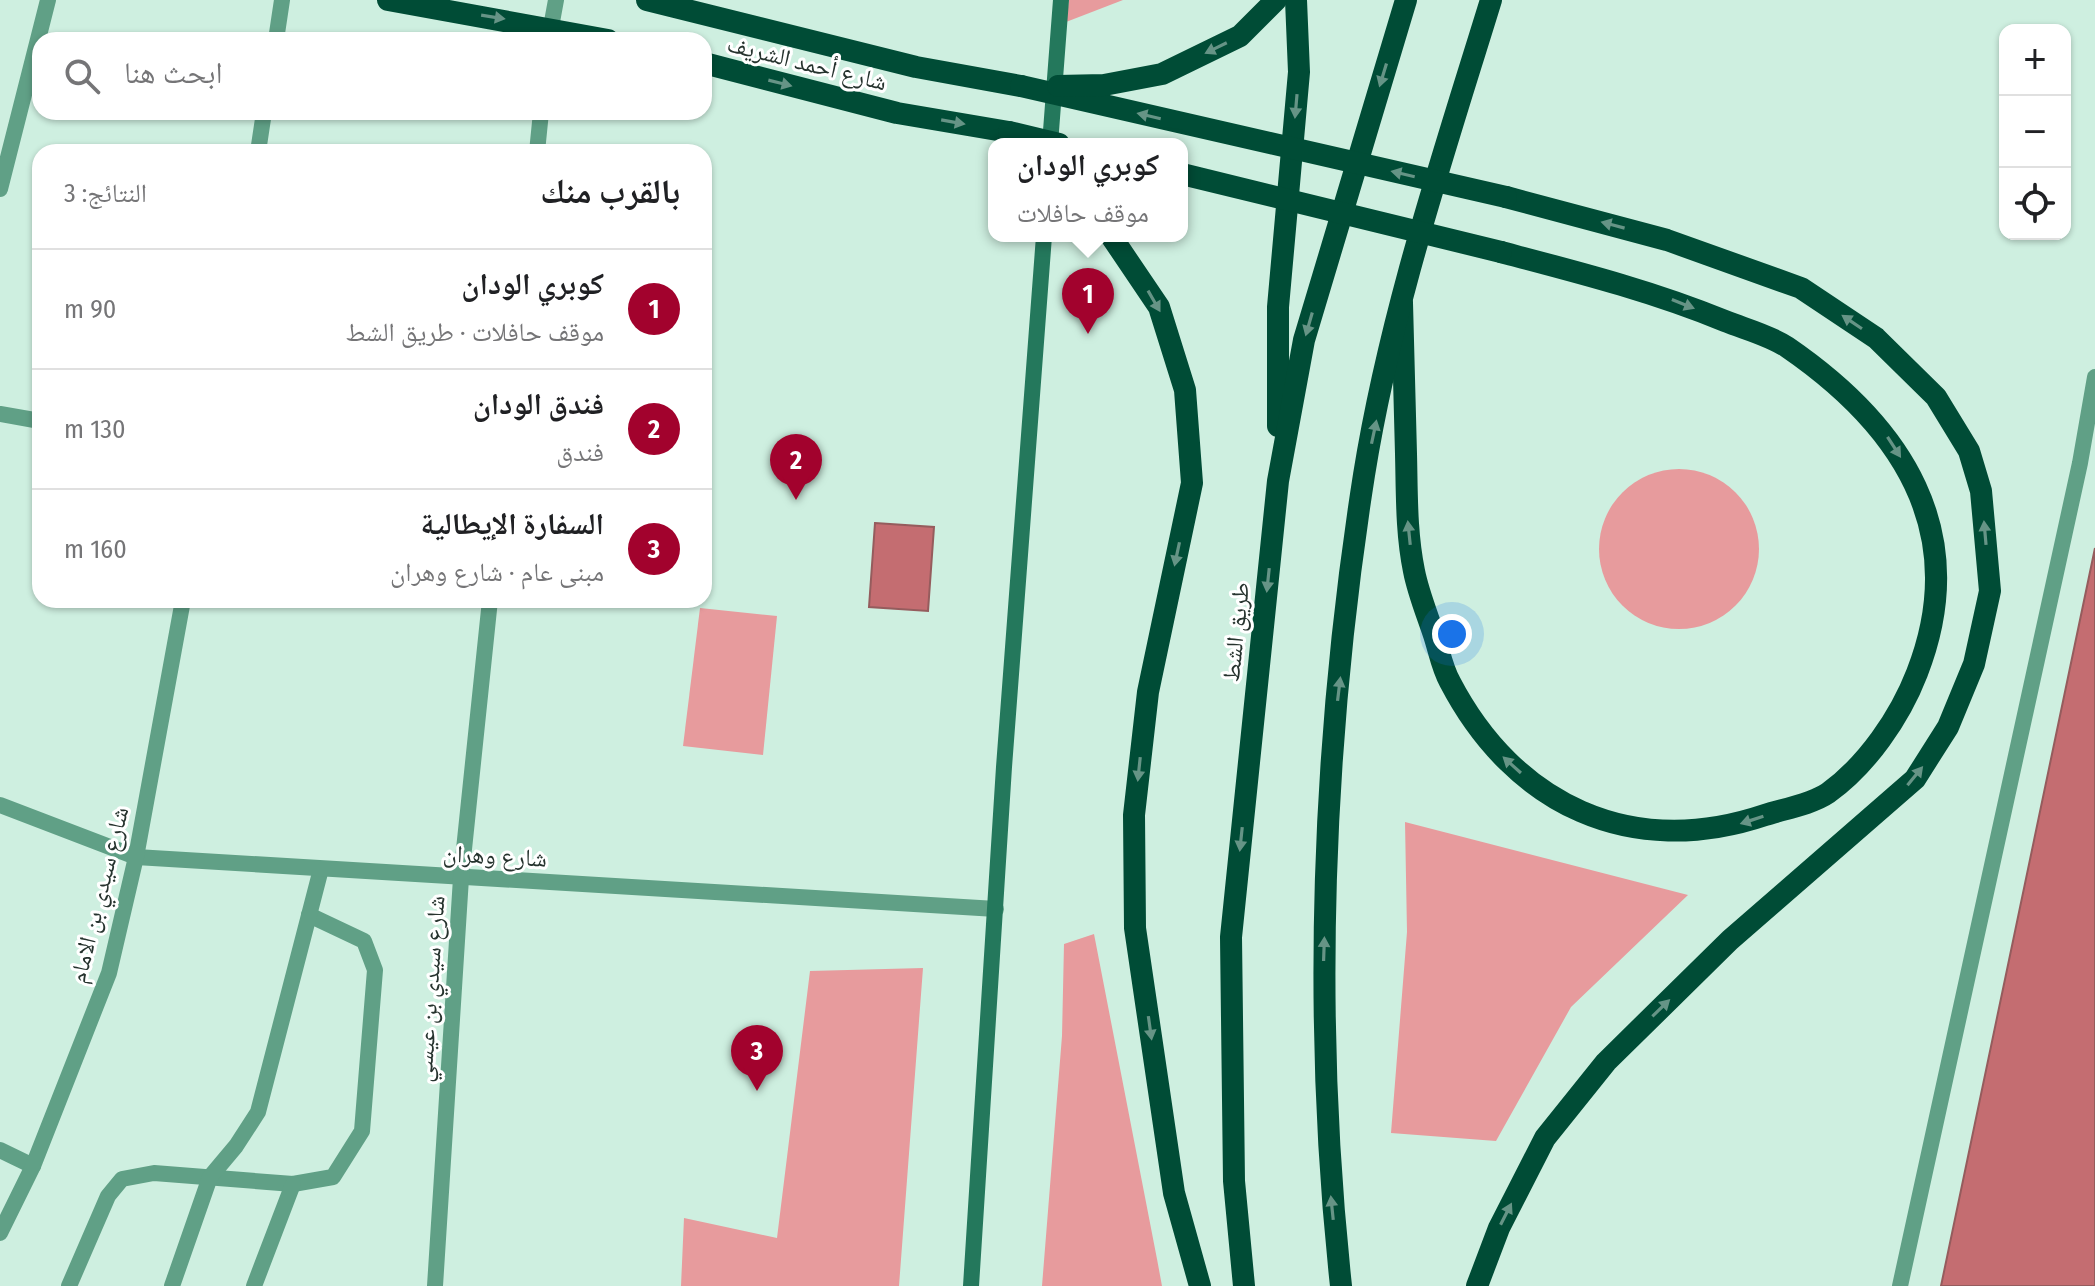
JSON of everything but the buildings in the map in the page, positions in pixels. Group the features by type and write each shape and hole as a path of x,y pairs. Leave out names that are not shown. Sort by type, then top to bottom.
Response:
{"highway":[{"path":"388,0 545,32"},
{"path":"1021,86 1104,85 1162,74 1240,36 1276,0"},
{"path":"1278,481 1278,307 1299,72 1296,0"},
{"name":"طريق الشط","path":"1244,1286 1234,1181 1231,937 1278,481 1304,340 1406,0"},
{"path":"1341,1286 1331,1193 1324,957 1334,737 1365,474 1402,303 1432,190 1491,0"},
{"name":"شارع أحمد الشريف","path":"656,2 916,67 1021,86"},
{"name":"شارع أحمد الشريف","path":"712,65 897,113 1015,138"},
{"path":"1021,86 1506,197 1667,240 1801,288 1876,338 1936,397 1969,451 1981,491 1990,591 1974,664 1948,727 1915,779 1730,940 1606,1062 1545,1138 1499,1228 1477,1286"},
{"path":"1188,176 1659,294 1783,344 1842,390 1888,437 1916,482 1932,523 1937,576 1928,644 1905,704 1868,755 1826,795 1734,826 1676,833 1607,821 1548,797 1490,746 1448,679 1414,572 1407,523 1402,303"},
{"path":"1115,242 1159,307 1185,390 1192,483 1148,692 1134,815 1135,928 1174,1193 1200,1286"}],"main road":[{"path":"1050,138 1061,0"},
{"path":"971,1286 1044,242"}],"street":[{"path":"40,32 48,0"},
{"path":"277,32 282,0"},
{"path":"550,32 556,0"},
{"path":"0,189 32,63"},
{"path":"259,144 263,120"},
{"path":"538,144 540,120"},
{"path":"1900,1286 2073,494 2095,377"},
{"path":"0,414 32,420"},
{"name":"شارع سيدي بن الامام","path":"0,1233 33,1166 109,973 136,857 182,608"},
{"name":"شارع سيدي بن عيسي","path":"435,1286 461,878 489,608"},
{"name":"شارع وهران","path":"0,805 136,857 996,909"},
{"path":"172,1286 210,1177 236,1146 258,1112 321,869"},
{"path":"69,1286 108,1196 122,1179 154,1173 293,1184 333,1177 362,1131 375,970 364,941 309,915"},
{"path":"0,1150 33,1166"},
{"path":"254,1286 293,1184"}],"shaded area":[{"path":"1069,0 1123,0 1066,22"},
{"path":"1679,469 1710,475 1736,492 1753,518 1759,549 1753,580 1736,606 1710,623 1679,629 1648,623 1622,606 1605,580 1599,549 1605,518 1622,492 1648,475"},
{"path":"875,523 934,527 928,611 869,607"},
{"path":"2095,548 2095,1286 1941,1286"},
{"path":"700,608 777,616 763,755 683,746"},
{"path":"1405,822 1688,895 1571,1007 1496,1141 1391,1133 1407,932"},
{"path":"1094,934 1162,1286 1042,1286 1062,1036 1064,944"},
{"path":"923,968 899,1286 681,1286 684,1218 777,1238 810,971"}],"place":[{"name":"كوبري الودان","path":"1088,334"},
{"name":"فندق الودان","path":"796,500"},
{"name":"السفارة الإيطالية","path":"757,1091"}]}
